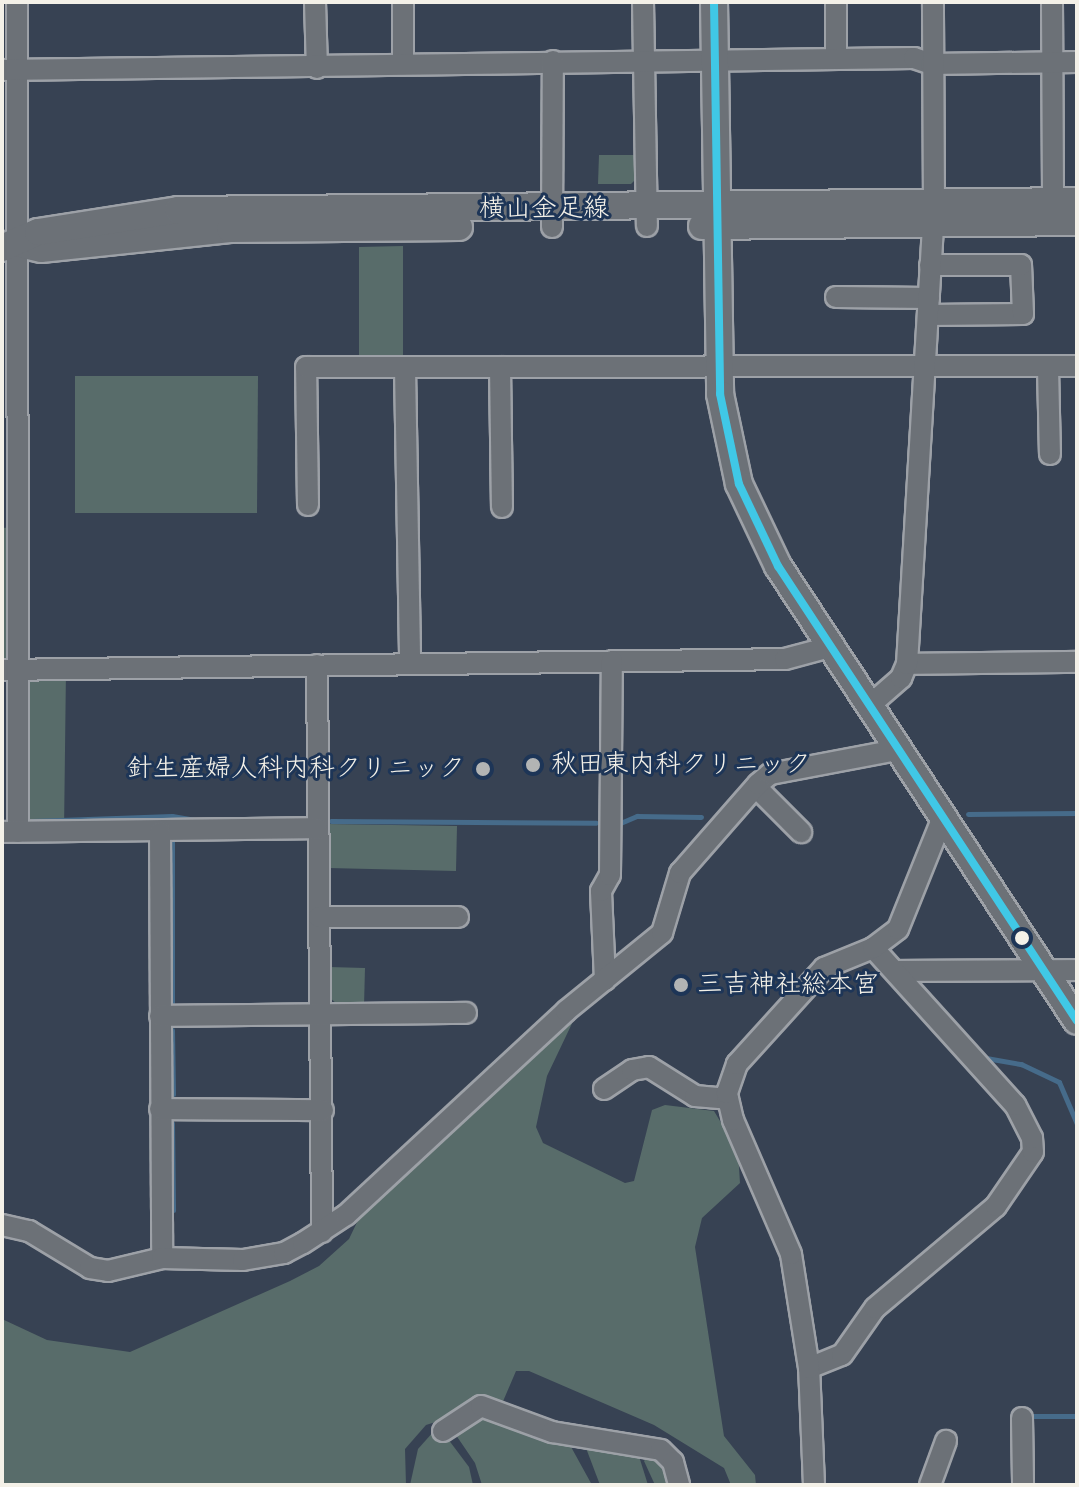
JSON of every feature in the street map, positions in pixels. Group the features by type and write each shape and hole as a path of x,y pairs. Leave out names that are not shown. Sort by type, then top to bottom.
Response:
{"main road":[{"path":"714,2 719,365 726,434 747,506 830,647 1077,1021"},
{"name":"横山金足線","path":"933,214 1065,201"},
{"name":"横山金足線","path":"9,246 38,232 178,210 553,218 933,214 1077,222"}],"street":[{"path":"17,2 10,70 9,246 13,372 10,832 317,828"},
{"path":"315,2 317,68"},
{"path":"403,2 403,62"},
{"path":"643,2 646,217"},
{"path":"836,2 836,59"},
{"path":"869,706 901,678 907,664 933,214 933,2"},
{"path":"1052,2 1052,63 1065,201"},
{"path":"10,70 317,68 403,62 643,60 914,58 931,64 1077,62"},
{"path":"553,61 553,218"},
{"path":"836,297 1023,314 1021,265 930,265"},
{"path":"308,505 306,367 1077,366"},
{"path":"500,367 502,507"},
{"path":"405,368 410,663"},
{"path":"1048,368 1050,454"},
{"path":"12,670 785,659 830,647"},
{"path":"605,980 601,891 610,875 612,661"},
{"path":"907,664 1077,662"},
{"path":"317,665 322,1232"},
{"path":"2,1225 29,1231 90,1268 133,1269 162,1258 243,1260 284,1253 322,1232 662,933 680,873 770,774 897,750"},
{"path":"756,787 801,832"},
{"path":"814,1485 809,1368 791,1254 728,1099 737,1064 824,968 873,948 898,929 943,817"},
{"path":"162,1258 160,1016 168,832"},
{"path":"319,917 458,917"},
{"path":"809,1368 842,1355 875,1308 996,1206 1033,1152 1032,1138 1015,1105 899,971 873,948"},
{"path":"899,971 1077,970"},
{"path":"160,1016 466,1013"},
{"path":"604,1089 632,1070 649,1067 695,1096 728,1099"},
{"path":"160,1109 323,1110"},
{"path":"443,1431 481,1406 552,1432 661,1450 673,1462 679,1485"},
{"path":"1022,1418 1023,1485"},
{"path":"930,1485 946,1441"}],"green space":[{"path":"599,155 639,155 638,177 631,184 598,184"},
{"path":"403,246 403,360 359,360 359,247"},
{"path":"75,376 258,376 257,513 75,513"},
{"path":"16,527 21,669 66,670 64,832 14,832 21,670 2,670 2,528"},
{"path":"328,824 457,826 456,871 328,868"},
{"path":"329,967 365,968 364,1006 339,1006 328,996"},
{"path":"577,1013 547,1076 536,1127 543,1143 625,1183 634,1181 652,1110 665,1105 714,1111 738,1151 740,1183 702,1218 695,1247 724,1436 755,1475 756,1485 731,1485 724,1468 654,1425 529,1371 516,1371 501,1406 520,1426 570,1445 592,1485 482,1485 475,1463 445,1419 426,1425 405,1449 406,1485 2,1485 2,1319 47,1340 130,1352 319,1266 349,1239 360,1216 414,1161"},
{"path":"434,1431 448,1439 469,1467 473,1485 410,1485 418,1449"},
{"path":"592,1443 638,1453 648,1485 600,1485 586,1448"},
{"path":"648,1456 660,1458 675,1485 655,1485 644,1461"}],"waterway":[{"path":"968,814 1077,813"},
{"path":"32,821 172,816 194,820"},
{"path":"618,824 637,816 701,817"},
{"path":"331,821 596,823"},
{"path":"172,835 172,1002"},
{"path":"172,1030 173,1094"},
{"path":"986,1058 1021,1064 1059,1082 1077,1124"},
{"path":"172,1123 173,1210"},
{"path":"1028,1416 1077,1416"}],"transit line":[{"path":"714,2 720,394 739,484 778,566 1077,1021"}],"place":[{"name":"秋田東内科クリニック","path":"533,765"},
{"name":"針生産婦人科内科クリニック","path":"483,769"},
{"name":"三吉神社総本宮","path":"681,985"}]}
